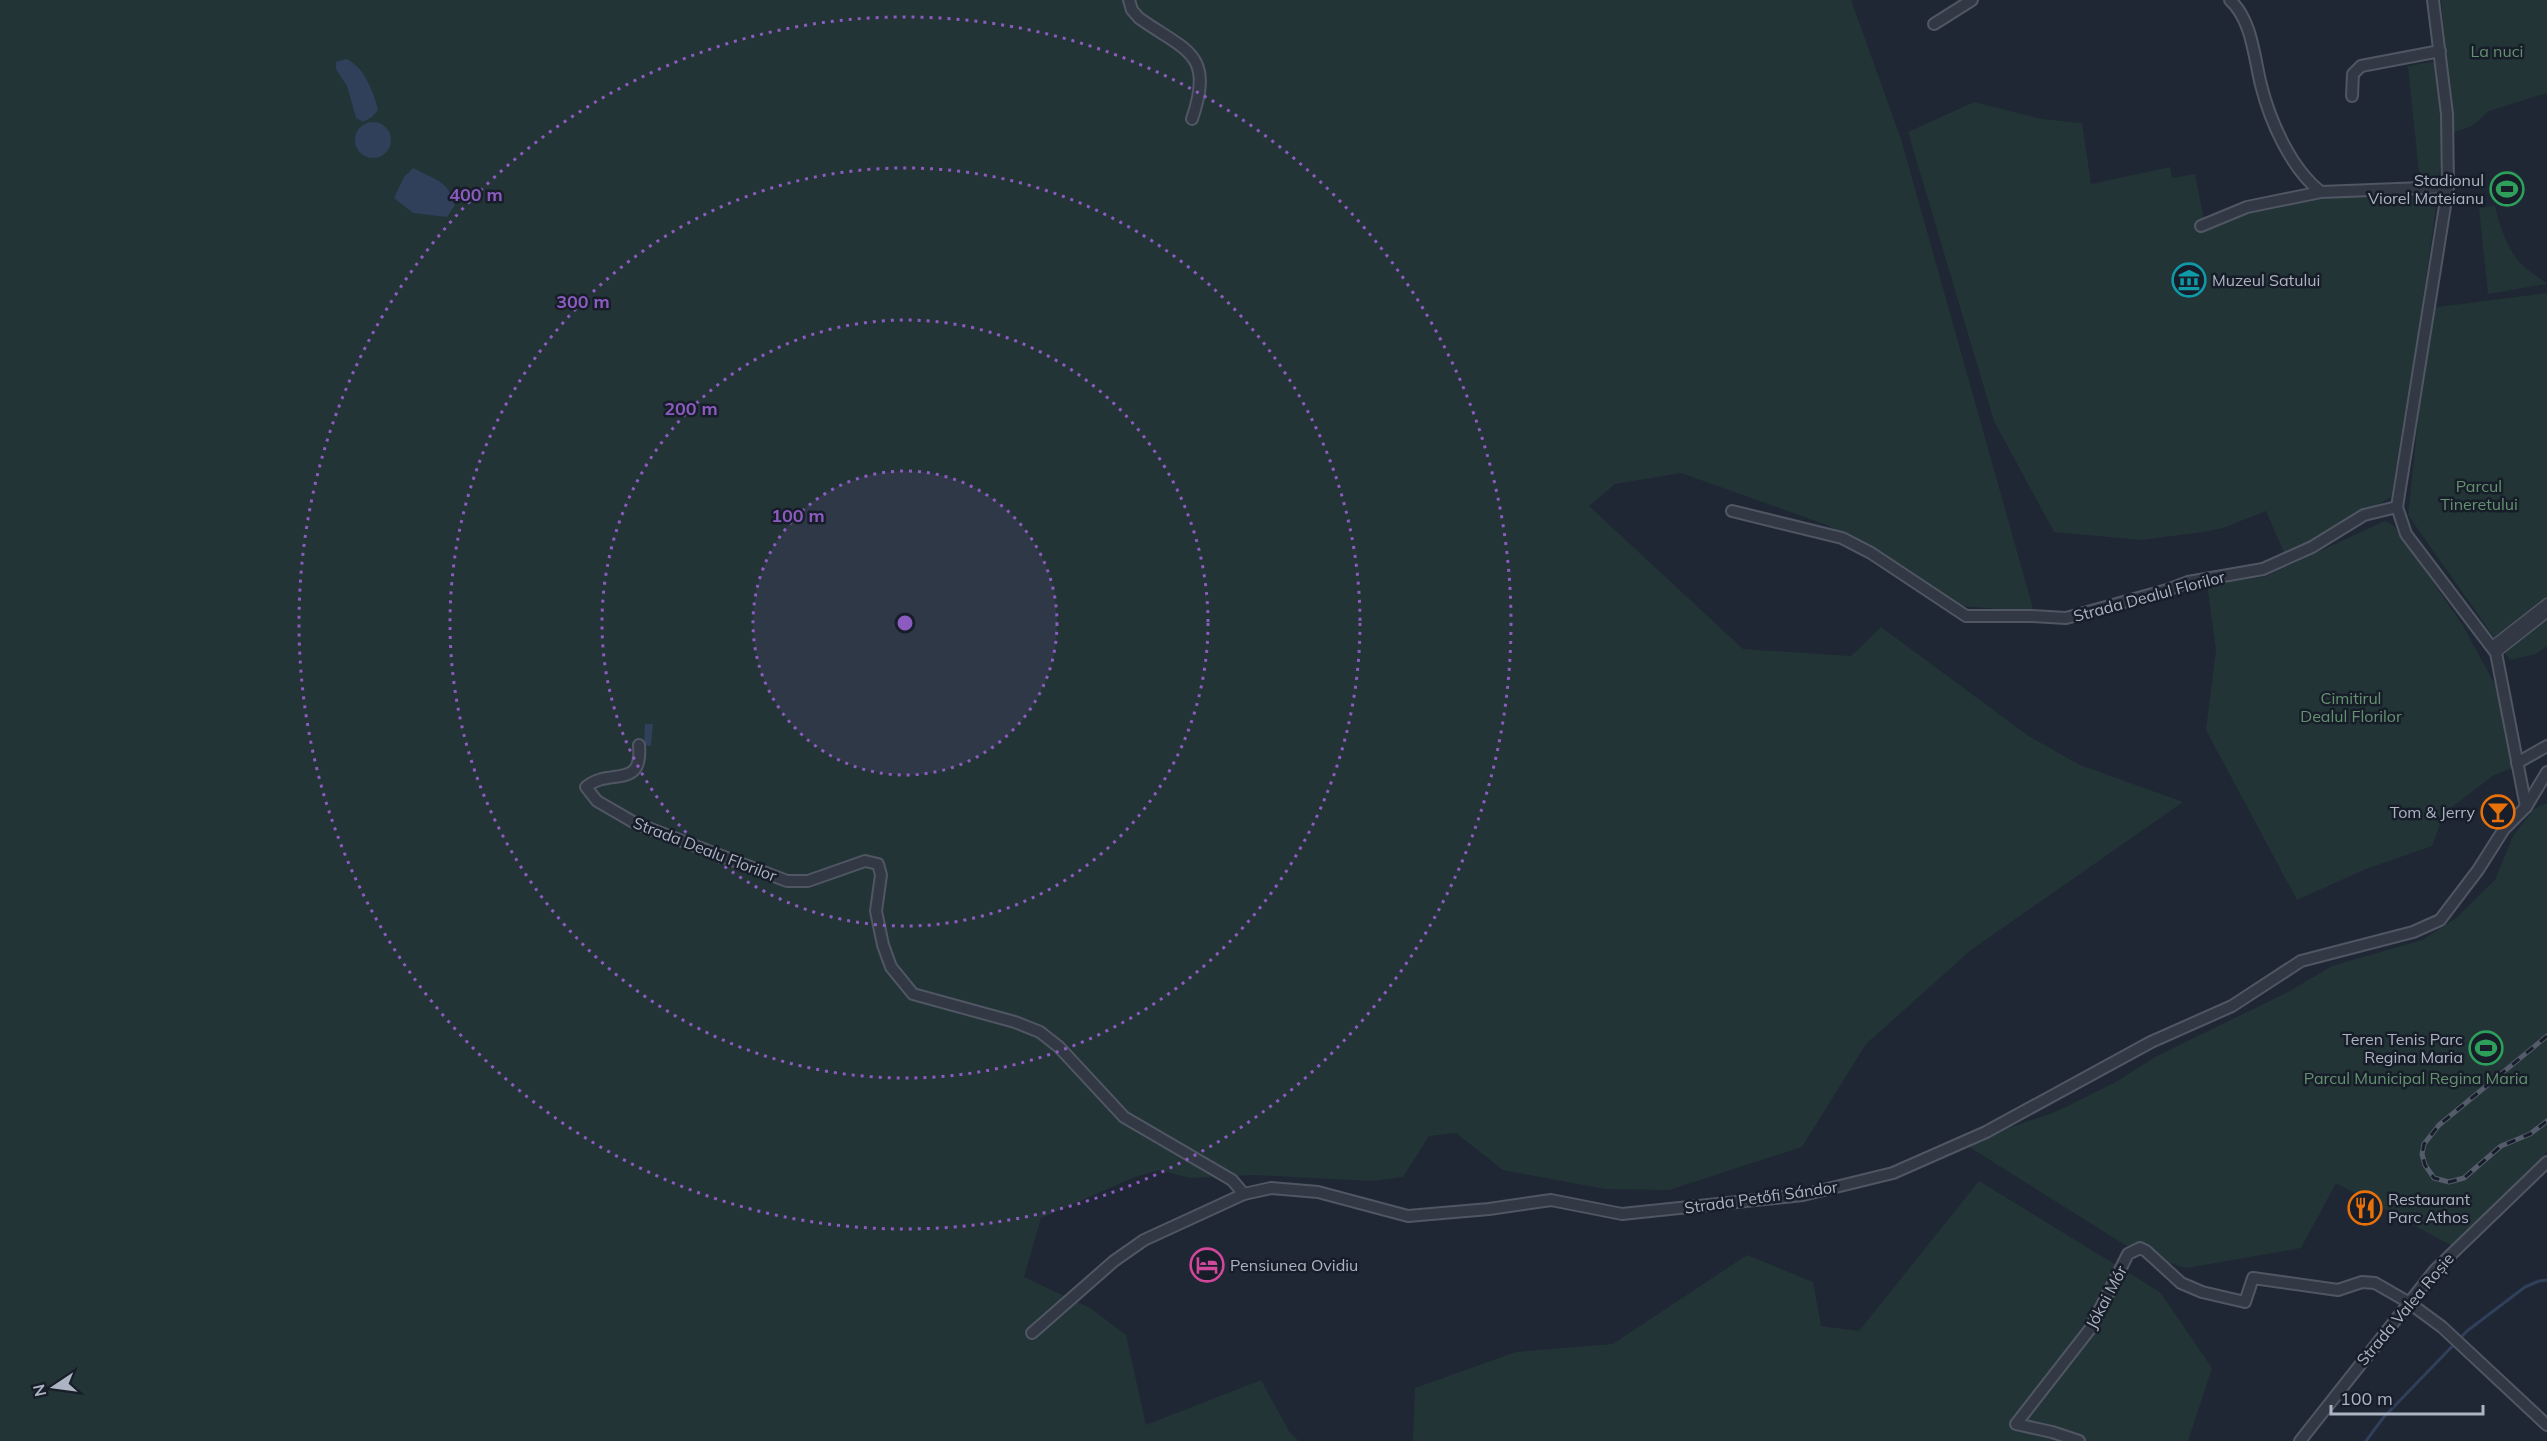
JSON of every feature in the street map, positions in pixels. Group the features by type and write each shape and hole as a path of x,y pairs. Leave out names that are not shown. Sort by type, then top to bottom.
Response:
{"street":[{"path":"1129,0 1132,10 1139,18 1193,54 1198,66 1200,97 1192,119"},
{"path":"1934,24 1972,0"},
{"path":"2230,0 2245,23 2265,99 2286,145 2305,177 2321,192"},
{"path":"2433,0 2447,114 2448,187 2397,507 2406,534 2494,649 2526,807"},
{"path":"2352,96 2353,74 2361,66 2440,51"},
{"path":"2201,226 2247,207 2321,192 2448,187"},
{"name":"Strada Dealul Florilor","path":"1732,510 1842,538 1871,552 1966,616 2066,618 2188,582 2263,569 2312,547 2364,515 2397,507"},
{"path":"2494,649 2547,603"},
{"path":"2494,649 2547,613"},
{"name":"Strada Dealu Florilor","path":"639,745 638,767 632,772 588,784 586,787 597,801 635,823 787,881 808,881 865,861 878,864 880,875 876,911 883,945 891,966 913,994 1014,1022 1040,1032 1072,1060 1124,1117 1232,1180 1244,1194"},
{"path":"2517,763 2547,746"},
{"name":"Strada Petőfi Sándor","path":"1032,1333 1114,1261 1144,1240 1244,1194 1271,1188 1299,1189 1408,1216 1478,1210 1551,1200 1622,1214 1803,1194 1893,1173 1978,1136 2151,1042 2232,1006 2301,961 2413,932 2440,920 2478,870 2504,829 2526,807 2547,772"},
{"name":"Strada Valea Roșie","path":"2300,1441 2408,1302 2456,1248 2547,1162"},
{"name":"Jókai Mór","path":"2079,1441 2016,1424 2090,1329 2128,1254 2134,1249 2140,1248 2146,1251 2181,1283 2202,1292 2245,1302 2253,1278 2338,1290 2369,1281 2408,1302"},
{"path":"2408,1302 2459,1342 2547,1425"}],"green space":[{"path":"0,0 1851,0 1901,139 2034,612 1963,606 1827,525 1681,473 1615,484 1589,506 1743,649 1851,656 1881,627 2030,737 2080,765 2183,802 1971,950 1866,1044 1802,1147 1669,1190 1605,1189 1503,1170 1456,1133 1429,1136 1403,1177 1371,1181 1253,1175 1190,1178 1159,1170 1135,1177 1041,1218 1024,1277 1090,1308 1126,1335 1146,1425 1261,1380 1290,1433 1299,1441 0,1441"},
{"name":"La nuci","path":"2441,0 2547,0 2547,93 2489,111 2472,126 2454,132"},
{"name":"La nuci","path":"2437,61 2443,139 2441,169 2437,181 2420,182 2408,66"},
{"name":"Muzeul Satului","path":"1974,102 2042,119 2082,123 2091,184 2170,167 2172,178 2195,174 2205,225 2320,195 2432,194 2437,201 2391,497 2286,557 2266,511 2223,528 2141,540 2054,532 1994,421 1908,132"},
{"path":"2495,206 2503,233 2515,257 2547,284 2488,294 2479,208"},
{"name":"Parcul Tineretului","path":"2547,293 2547,646 2536,654 2510,660 2408,515 2430,308"},
{"name":"Cimitirul Dealul Florilor","path":"2385,521 2394,526 2462,624 2499,692 2515,767 2494,775 2444,813 2432,846 2366,869 2297,900 2206,730 2216,650 2207,584 2264,577"},
{"name":"Parcul Municipal Regina Maria","path":"2547,803 2547,1152 2452,1246 2336,1183 2301,1248 2187,1268 2141,1255 1963,1143 2053,1113 2114,1083 2157,1056 2288,992 2332,966 2422,940 2456,918 2495,880 2513,836 2534,809"},
{"path":"1979,1181 2160,1292 2212,1368 2188,1441 1413,1441 1415,1388 1516,1352 1613,1344 1747,1255 1813,1282 1821,1326 1859,1331"}],"water":[{"path":"346,59 363,73 378,110 363,122 356,118 347,86 336,69 336,62"},
{"path":"373,122 386,127 391,140 386,153 373,158 360,153 355,140 360,127"},
{"path":"413,168 439,181 448,190 455,205 447,217 413,213 394,198 404,177"},
{"path":"645,724 653,724 651,746 644,745"}],"waterway":[{"path":"2366,1441 2383,1418 2467,1331 2525,1287 2547,1280"}],"railway":[{"path":"2547,1036 2439,1125 2424,1144 2422,1154 2425,1165 2434,1178 2449,1182 2464,1178 2501,1146 2530,1134 2547,1121"}],"place":[{"name":"Stadionul Viorel Mateianu","path":"2507,189"},
{"name":"Muzeul Satului","path":"2189,280"},
{"name":"Tom & Jerry","path":"2498,812"},
{"name":"Teren Tenis Parc Regina Maria","path":"2486,1048"},
{"name":"Restaurant Parc Athos","path":"2365,1208"},
{"name":"Pensiunea Ovidiu","path":"1207,1265"}]}
